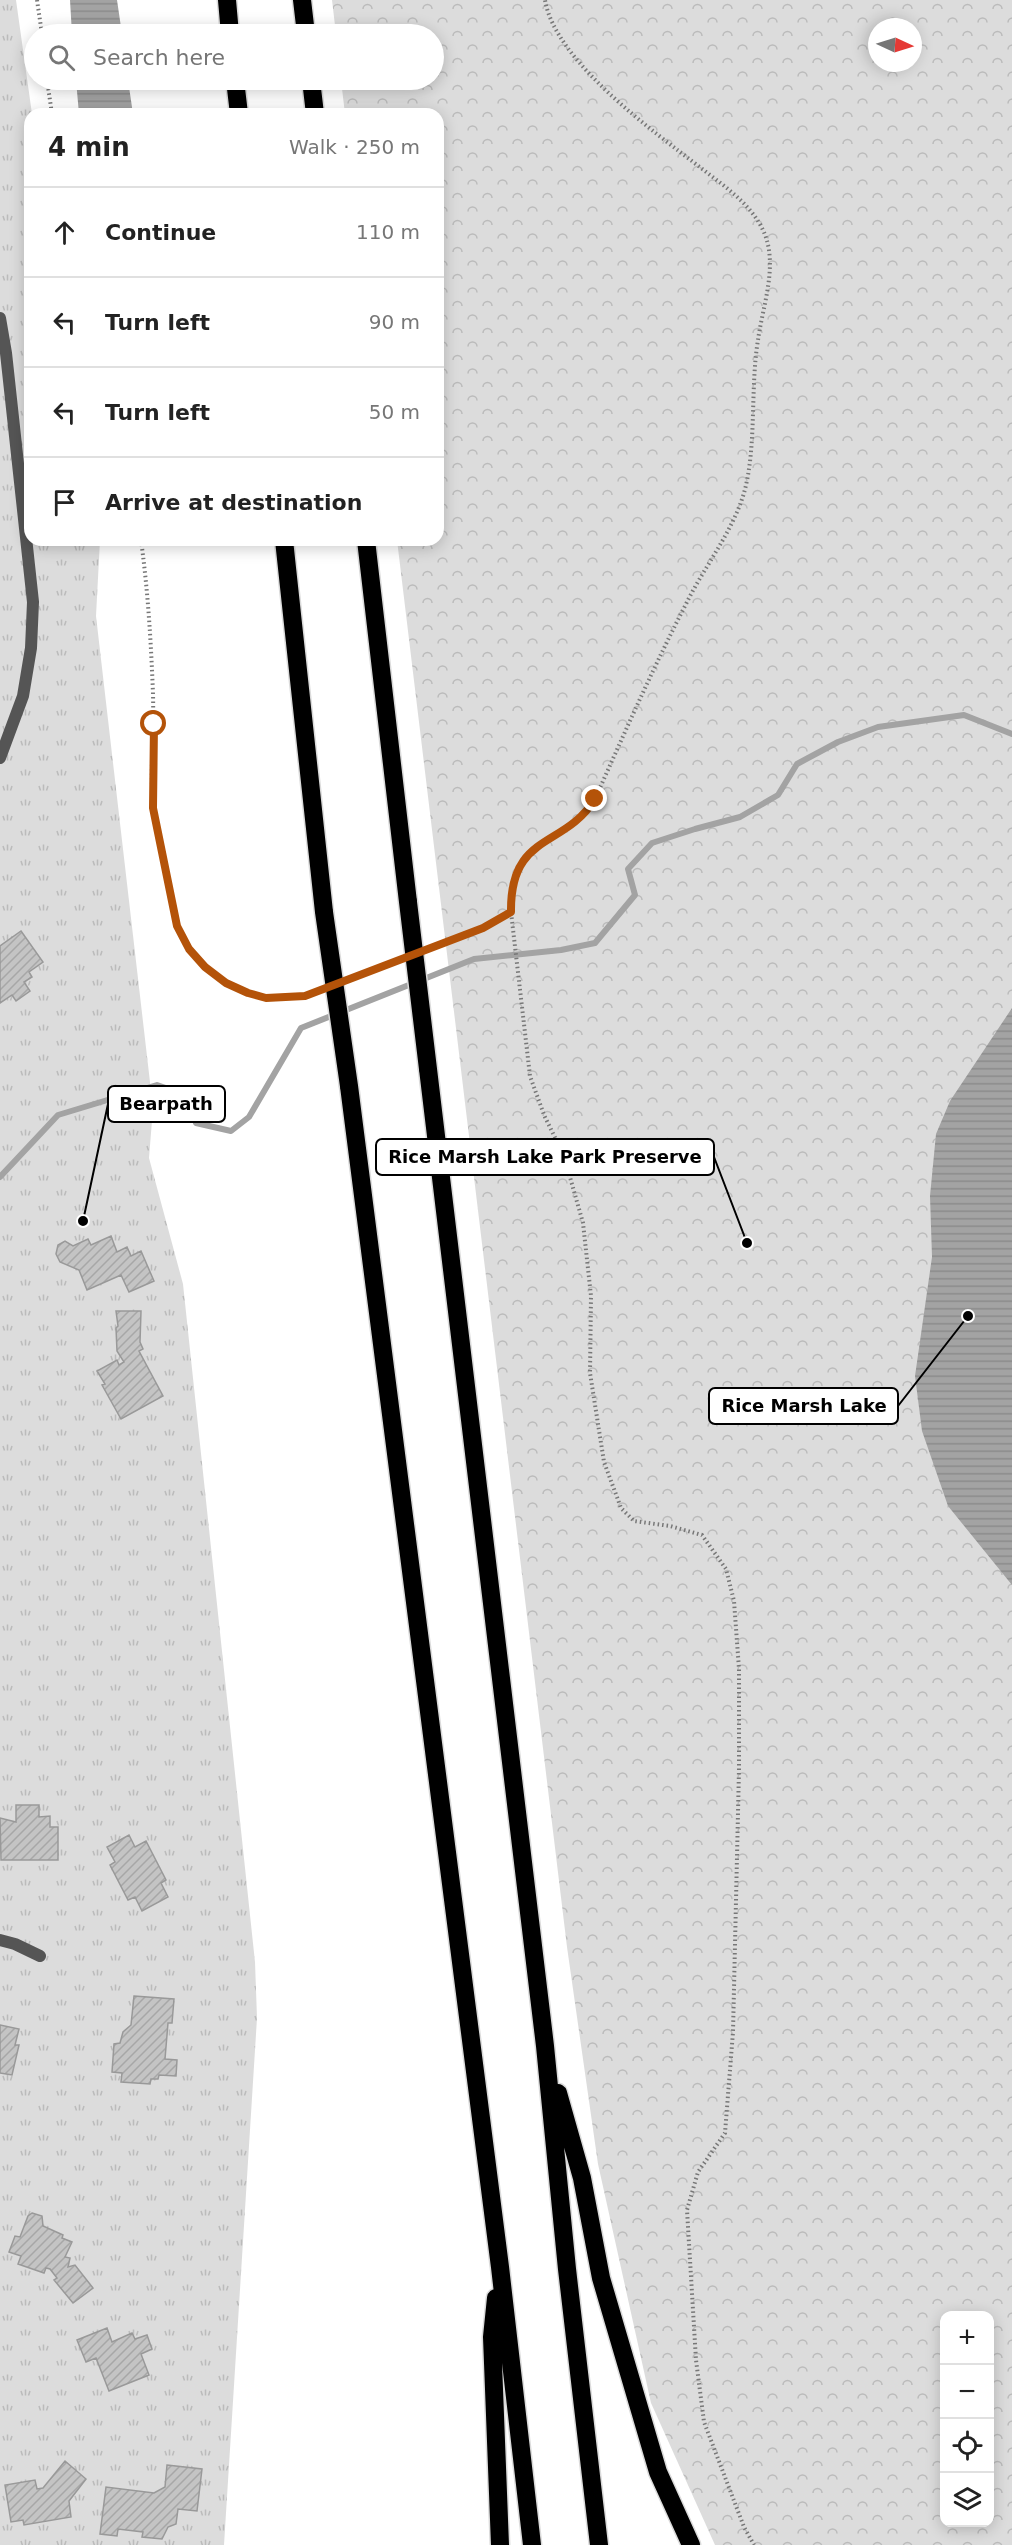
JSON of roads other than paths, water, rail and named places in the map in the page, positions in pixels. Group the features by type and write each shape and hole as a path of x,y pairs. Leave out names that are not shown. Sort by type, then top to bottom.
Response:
{"highway":[{"path":"227,0 229,24"},
{"path":"302,0 305,24"},
{"path":"236,90 238,108"},
{"path":"312,90 314,108"},
{"path":"285,546 324,912 349,1086 500,2267 532,2545"},
{"path":"367,546 545,2046 567,2269 599,2545"},
{"path":"545,2046 582,2178 602,2278 658,2472 691,2545"},
{"path":"500,2267 492,2337 500,2545"}],"street":[{"path":"0,318 6,353 24,519"},
{"path":"0,758 23,696 31,648 33,602 27,546"},
{"path":"0,1940 15,1944 40,1956"}],"waterway":[{"path":"0,1177 58,1115 157,1085 186,1095 196,1123 231,1131 249,1117 301,1028 474,959 561,950 595,943 635,895 628,869 652,843 740,817 778,795 797,764 838,742 878,727 964,715 1012,734"}],"place":[{"name":"Bearpath","path":"83,1221"},
{"name":"Rice Marsh Lake Park Preserve","path":"747,1243"},
{"name":"Rice Marsh Lake","path":"968,1316"}]}
